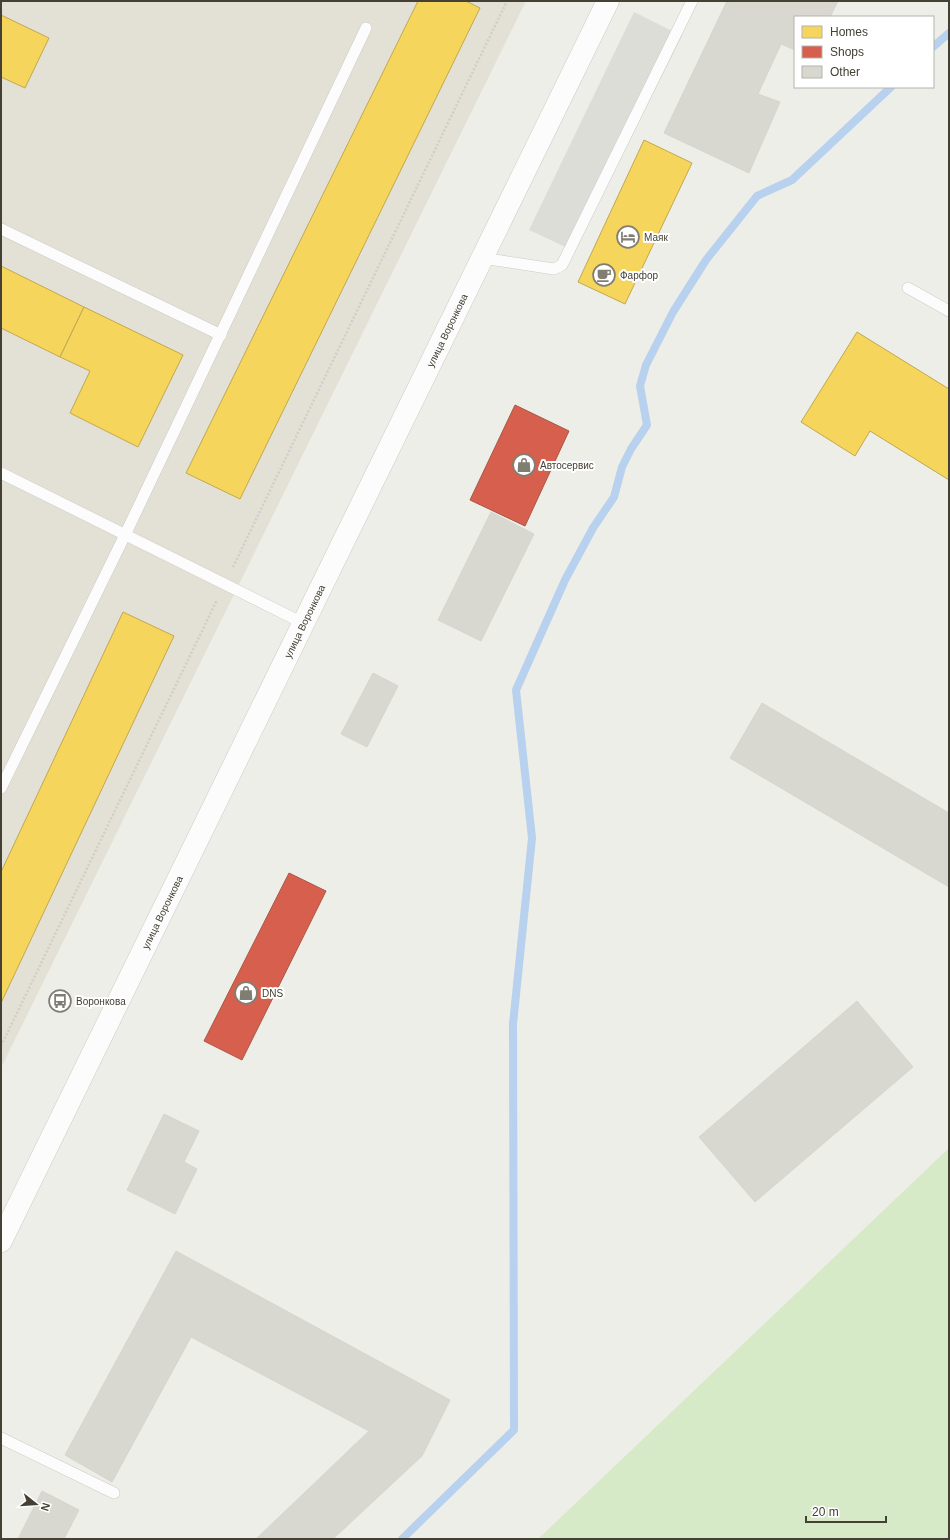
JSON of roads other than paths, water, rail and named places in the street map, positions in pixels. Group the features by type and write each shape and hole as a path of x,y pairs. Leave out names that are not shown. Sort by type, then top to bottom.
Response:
{"street":[{"name":"улица Воронкова","path":"1,1241 608,1"}],"lane":[{"path":"482,258 554,269 562,265 692,1"},
{"path":"1,788 125,535 366,28"},
{"path":"1,229 221,335"},
{"path":"908,288 949,311"},
{"path":"1,472 303,623"},
{"path":"1,1438 114,1493"}],"waterway":[{"path":"934,46 949,33"},
{"path":"402,1539 514,1430 513,1024 532,838 516,690 565,580 593,528 614,497 622,467 631,449 647,425 640,386 646,365 673,312 706,260 757,196 792,180 890,88"}],"place":[{"name":"Маяк","path":"628,237"},
{"name":"Фарфор","path":"604,275"},
{"name":"Автосервис","path":"524,465"},
{"name":"DNS","path":"246,993"},
{"name":"Воронкова","path":"60,1001"}]}
